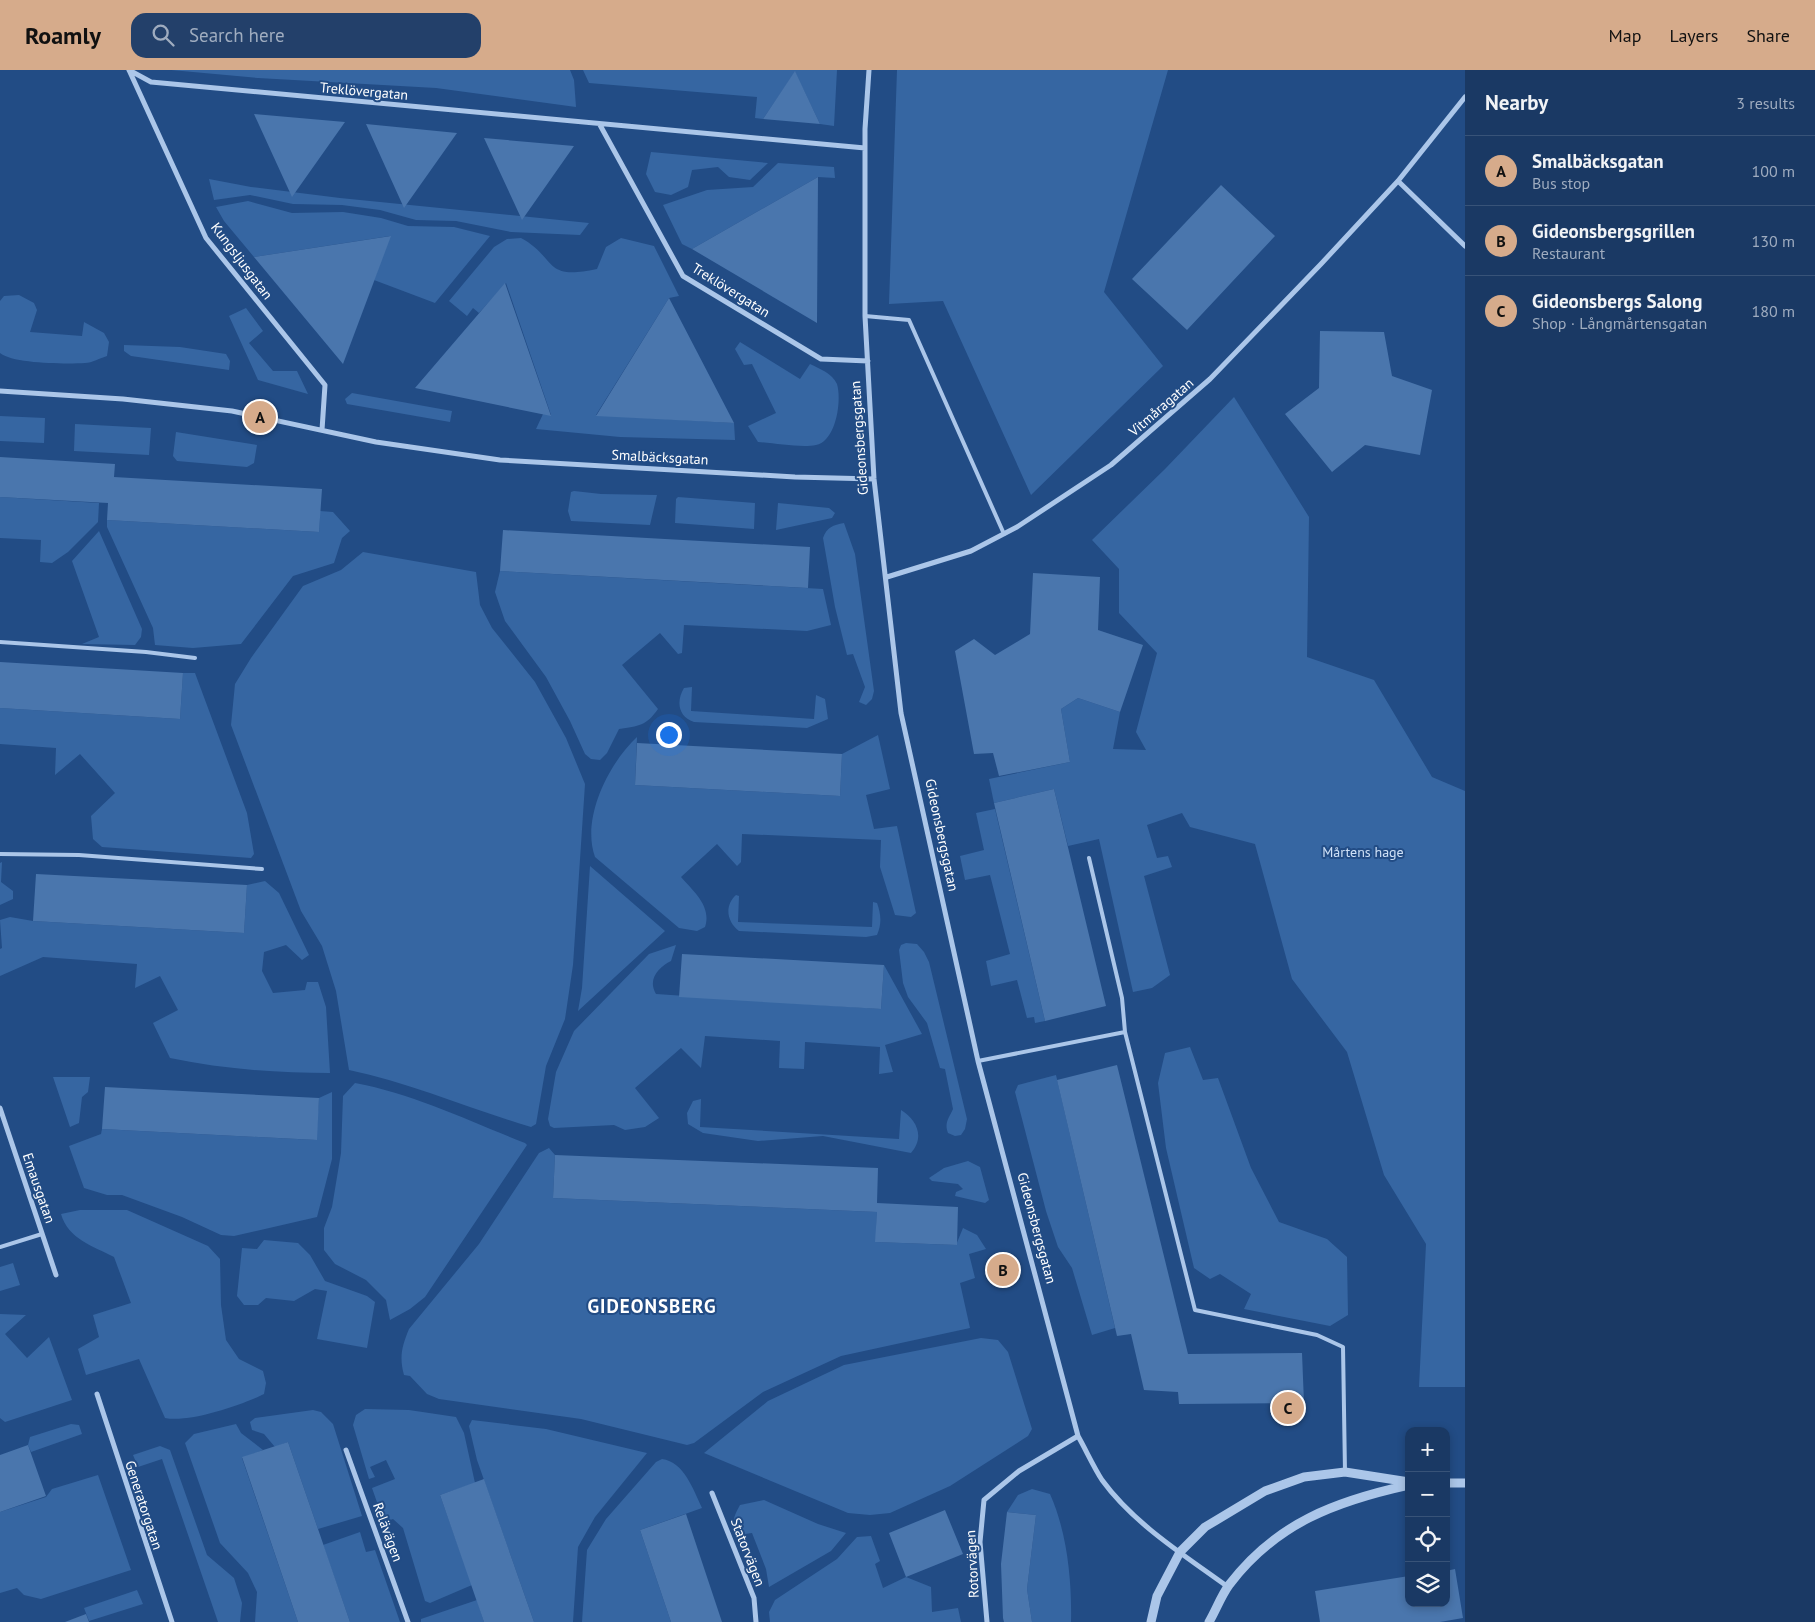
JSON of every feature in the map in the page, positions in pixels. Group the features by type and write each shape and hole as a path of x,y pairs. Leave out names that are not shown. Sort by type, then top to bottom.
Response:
{"street":[{"name":"Treklövergatan","path":"129,70 151,82 865,148"},
{"name":"Kungsljusgatan","path":"129,70 206,238 325,385 322,430"},
{"name":"Gideonsbergsgatan","path":"869,70 865,148 865,316 874,479 887,577 901,712 978,1062 1078,1436 1102,1479 1131,1513 1180,1552 1228,1586"},
{"name":"Vitmåragatan","path":"887,577 971,552 1004,534 1111,465 1210,379 1398,181 1465,97"},
{"name":"Treklövergatan","path":"600,125 683,276 822,359 868,361"},
{"path":"1398,181 1465,246"},
{"name":"Smalbäcksgatan","path":"0,391 123,399 232,411 376,442 500,460 874,479"},
{"name":"Emausgatan","path":"0,1108 56,1275"},
{"name":"Generatorgatan","path":"97,1394 172,1622"},
{"name":"Rotorvägen","path":"987,1622 980,1542 984,1500 1019,1471 1078,1436"},
{"name":"Relävägen","path":"346,1450 408,1622"},
{"path":"1152,1622 1157,1596 1180,1552 1205,1527 1265,1492 1304,1477 1345,1472 1405,1483"},
{"path":"1450,1483 1465,1483"},
{"path":"1210,1622 1228,1586 1252,1558 1273,1540 1298,1524 1361,1496 1405,1485"},
{"name":"Statorvägen","path":"712,1493 754,1598 756,1622"}],"lane":[{"path":"865,316 909,320 1004,534"},
{"path":"0,642 146,652 195,658"},
{"path":"0,854 78,855 262,869"},
{"path":"1089,858 1122,998 1125,1032 1194,1310 1317,1336 1343,1347 1345,1472"},
{"path":"978,1062 1125,1032"},
{"path":"0,1247 42,1234"}],"green space":[{"path":"171,70 570,70 574,80 576,107 436,88 258,78"},
{"path":"583,70 837,70 834,126 820,124 795,72 763,119 755,118 757,97 589,83"},
{"path":"897,70 1168,70 1104,292 1163,366 1031,495 943,301 889,304"},
{"path":"651,152 768,163 750,180 729,177 718,167 692,170 688,187 671,195 655,192 646,174"},
{"path":"778,163 834,167 835,178 818,177 692,249 682,244 663,205 707,190 753,187"},
{"path":"209,179 251,187 340,198 589,223 580,235 511,232 456,221 416,220 380,210 342,205 293,204 250,195 214,200"},
{"path":"248,201 292,213 343,212 381,218 408,226 454,227 490,236 435,303 374,280 390,236 254,257 224,221 216,207"},
{"path":"521,238 541,253 552,266 567,272 597,269 606,247 621,238 654,246 679,296 669,298 596,415 734,423 735,440 620,437 536,429 543,414 551,415 506,283 479,313 473,308 467,316 449,301 494,247 507,239"},
{"path":"19,295 34,303 37,310 30,332 82,336 84,322 104,333 109,342 107,356 88,363 54,363 16,359 0,353 0,301 4,296"},
{"path":"246,308 263,331 249,343 273,371 297,371 308,394 258,380 229,316"},
{"path":"740,342 800,379 810,364 835,380 839,400 838,410 833,428 823,442 816,445 803,446 758,442 748,426 776,413 752,364 744,365 735,349"},
{"path":"124,345 180,347 226,354 230,361 229,370 131,356 124,351"},
{"path":"352,393 452,411 450,422 347,404 345,399"},
{"name":"Mårtens hage","path":"1234,397 1309,517 1307,657 1374,680 1432,777 1465,791 1465,1387 1419,1387 1426,1244 1384,1175 1347,1052 1292,979 1255,844 1190,827 1182,813 1147,825 1157,858 1168,856 1172,867 1144,876 1170,975 1152,988 1133,992 1099,839 1068,846 1054,789 994,803 989,779 1070,762 1061,709 1078,698 1120,712 1113,749 1146,750 1136,732 1157,653 1119,613 1119,569 1092,540 1165,469"},
{"path":"0,416 45,418 44,443 0,441"},
{"path":"75,424 151,428 149,455 74,451"},
{"path":"176,432 257,445 254,463 247,467 177,461 173,456"},
{"path":"571,492 601,494 657,495 650,525 571,521 568,511"},
{"path":"0,497 99,503 98,522 68,552 52,563 40,562 41,540 0,538"},
{"path":"678,497 755,503 754,529 675,523 676,499"},
{"path":"778,503 829,508 835,513 832,518 776,530"},
{"path":"320,511 333,512 350,531 342,538 334,563 293,576 241,644 193,648 155,645 153,628 107,527 107,520 319,532"},
{"path":"844,523 855,554 874,691 872,699 866,705 859,702 865,687 853,654 847,655 835,607 823,538 826,531 831,527"},
{"path":"99,531 142,629 141,637 135,645 82,644 99,637 72,561"},
{"path":"363,552 476,572 480,605 492,628 535,682 566,738 585,784 573,965 565,1019 546,1066 536,1124 531,1127 418,1089 349,1070 336,991 322,946 301,911 231,725 235,684 251,658 303,586 341,570"},
{"path":"500,571 823,589 831,625 807,631 684,625 682,653 678,654 660,633 622,665 658,709 646,722 619,729 607,753 600,760 591,759 585,754 570,721 546,677 505,621 495,592"},
{"path":"183,673 195,673 247,813 254,854 251,858 102,847 93,839 91,816 115,793 80,754 55,775 56,748 0,744 0,708 180,719"},
{"path":"692,687 691,711 814,719 816,695 825,699 828,719 807,728 694,722 685,716 679,703 684,688"},
{"path":"878,735 890,789 866,795 874,829 897,826 916,913 911,917 895,915 880,867 881,840 742,834 741,862 737,866 717,844 681,877 696,893 706,912 705,927 697,931 679,928 595,857 592,842 592,825 600,792 617,761 637,737 635,785 840,796 842,754"},
{"path":"995,809 1045,1021 1035,1023 1034,1017 1027,1018 1017,980 991,986 986,961 1010,954 990,875 965,880 960,856 984,850 976,813"},
{"path":"2,862 1,882 13,891 13,899 0,905 0,863"},
{"path":"590,866 665,931 578,1011 582,988"},
{"path":"265,881 279,893 309,955 302,960 286,945 264,952 262,971 273,993 305,990 307,982 318,982 326,1007 330,1073 250,1070 170,1058 153,1023 178,1010 160,976 135,988 137,964 43,957 0,976 0,949 2,948 0,920 10,917 33,921 244,933 247,885"},
{"path":"736,895 739,896 738,922 872,927 873,902 877,903 880,927 877,935 866,937 739,931 732,923 729,914 730,904"},
{"path":"906,943 917,944 929,962 967,1119 965,1129 961,1135 955,1136 948,1133 947,1123 953,1109 945,1069 940,1068 927,1023 908,997 903,983 899,950 901,945"},
{"path":"676,945 671,961 656,974 653,983 656,994 881,1009 884,965 922,1034 885,1045 893,1072 879,1074 880,1047 805,1042 804,1069 779,1068 780,1041 705,1036 701,1068 681,1048 635,1088 659,1118 645,1127 625,1130 614,1125 554,1128 550,1126 548,1119 556,1072 574,1031 649,954"},
{"path":"1190,1047 1203,1080 1218,1078 1251,1168 1279,1222 1327,1239 1347,1257 1348,1315 1330,1326 1244,1309 1251,1294 1220,1274 1210,1279 1194,1268 1166,1148 1158,1083 1165,1053"},
{"path":"1056,1075 1115,1328 1092,1335 1072,1268 1058,1247 1046,1211 1015,1092 1018,1085"},
{"path":"53,1077 90,1077 88,1092 82,1097 79,1123 70,1127"},
{"path":"355,1083 420,1101 527,1145 425,1297 410,1309 390,1320 386,1300 366,1280 335,1264 324,1250 324,1228 332,1207 341,1153 343,1096"},
{"path":"332,1092 332,1159 317,1217 234,1236 221,1235 182,1217 122,1195 107,1195 84,1188 69,1146 101,1134 102,1129 316,1140 319,1098"},
{"path":"701,1099 700,1127 899,1139 901,1110 915,1124 918,1141 911,1153 823,1136 758,1141 703,1133 688,1124 687,1113 693,1101"},
{"path":"549,1148 555,1155 553,1198 877,1212 876,1242 956,1245 963,1228 977,1235 986,1249 969,1254 975,1278 960,1283 970,1328 841,1356 763,1392 694,1443 687,1445 581,1419 439,1399 427,1394 410,1376 404,1375 402,1352 409,1329 479,1244 539,1153"},
{"path":"968,1161 980,1167 989,1200 985,1203 955,1196 956,1192 963,1189 958,1184 932,1181 929,1178 944,1168"},
{"path":"80,1210 127,1210 208,1246 220,1259 221,1305 226,1340 239,1359 263,1371 266,1383 264,1394 229,1408 201,1416 175,1419 165,1418 139,1359 86,1375 78,1349 99,1337 93,1315 131,1303 114,1257 82,1241 64,1223 61,1214"},
{"path":"264,1240 298,1243 310,1255 325,1281 367,1296 375,1302 367,1348 317,1339 327,1291 315,1289 294,1301 266,1298 258,1305 244,1305 237,1296 242,1248 257,1249"},
{"path":"13,1263 20,1285 0,1291 0,1267"},
{"path":"0,1314 26,1315 5,1334 27,1358 49,1337 72,1400 5,1422 0,1418"},
{"path":"981,1338 998,1340 1008,1352 1032,1429 1028,1436 950,1486 890,1513 870,1515 848,1513 704,1453 768,1401 844,1365"},
{"path":"365,1409 409,1410 456,1417 464,1433 475,1483 440,1495 472,1585 430,1603 425,1601 403,1528 393,1519 384,1522 372,1488 395,1479 386,1460 370,1467 375,1477 369,1479 353,1425 356,1415"},
{"path":"313,1410 321,1412 333,1424 362,1516 318,1529 288,1442 275,1447 264,1434 252,1430 250,1422 255,1418"},
{"path":"472,1420 546,1429 647,1453 595,1517 578,1547 573,1622 534,1622 477,1460 469,1426"},
{"path":"71,1424 79,1425 82,1434 31,1452 28,1445 30,1437"},
{"path":"236,1424 241,1433 263,1450 242,1458 298,1622 255,1622 257,1592 248,1573 220,1543 185,1443 194,1434"},
{"path":"160,1446 170,1450 207,1555 234,1578 242,1603 240,1622 218,1622 162,1459 138,1467 133,1455"},
{"path":"662,1459 670,1461 682,1471 702,1508 640,1530 671,1622 582,1622 587,1550 606,1519 656,1462"},
{"path":"98,1475 131,1570 41,1599 24,1595 17,1588 0,1593 0,1512 46,1497 52,1489"},
{"path":"1032,1489 1050,1494 1061,1524 1071,1590 1071,1622 1032,1622 1027,1589 1036,1515 1007,1512 1018,1495"},
{"path":"764,1500 818,1524 846,1533 831,1551 769,1587 766,1569 752,1533 738,1535 734,1527 735,1516 740,1505"},
{"path":"360,1532 366,1552 375,1550 400,1622 350,1622 323,1545"},
{"path":"871,1536 880,1561 875,1564 883,1588 906,1577 931,1587 932,1612 958,1608 961,1622 770,1622 769,1612 775,1600 837,1559 857,1537"},
{"path":"137,1590 143,1604 89,1621 84,1608"},
{"path":"477,1600 484,1622 421,1622 421,1619"}],"building":[{"path":"795,71 820,124 763,119"},
{"path":"254,114 345,122 292,197"},
{"path":"366,124 457,133 404,208"},
{"path":"484,138 574,146 522,220"},
{"path":"818,177 817,323 692,249"},
{"path":"1221,185 1275,236 1187,330 1132,279"},
{"path":"391,236 343,364 254,257"},
{"path":"505,283 551,416 415,388"},
{"path":"669,298 734,423 596,416"},
{"path":"1320,331 1384,332 1392,376 1432,390 1420,455 1365,445 1332,472 1285,414 1319,388"},
{"path":"0,457 115,464 114,477 322,489 319,532 107,520 108,503 0,497"},
{"path":"503,530 810,547 808,588 500,571"},
{"path":"1033,573 1100,577 1098,630 1143,645 1120,712 1078,698 1061,709 1070,762 999,776 993,753 974,754 955,651 974,639 995,655 1030,634"},
{"path":"0,662 183,673 180,719 0,708"},
{"path":"637,743 842,754 840,796 635,785"},
{"path":"1054,789 1106,1006 1045,1021 994,803"},
{"path":"36,874 247,885 244,933 33,921"},
{"path":"682,954 884,965 881,1009 679,997"},
{"path":"1117,1065 1188,1354 1302,1353 1304,1403 1179,1404 1178,1392 1144,1390 1131,1334 1117,1336 1057,1080"},
{"path":"105,1087 319,1098 317,1140 102,1129"},
{"path":"555,1155 878,1168 877,1203 958,1207 957,1245 875,1242 877,1212 553,1198"},
{"path":"288,1442 350,1622 298,1622 242,1457"},
{"path":"28,1445 46,1496 0,1512 0,1455"},
{"path":"484,1479 534,1622 484,1622 440,1495"},
{"path":"945,1510 963,1554 906,1577 889,1533"},
{"path":"1007,1512 1036,1515 1027,1589 1032,1622 1004,1622 1003,1618 1001,1564"},
{"path":"686,1514 722,1622 671,1622 640,1530"},
{"path":"1455,1569 1463,1618 1440,1622 1320,1622 1315,1591 1405,1577 1405,1607 1450,1607 1450,1570"},
{"path":"86,1614 89,1622 65,1622"}],"place":[{"name":"Smalbäcksgatan","path":"260,417"},
{"name":"Gideonsbergsgrillen","path":"1003,1270"},
{"name":"Gideonsbergs Salong","path":"1288,1408"}],"district":[{"name":"GIDEONSBERG","path":"652,1306"}]}
